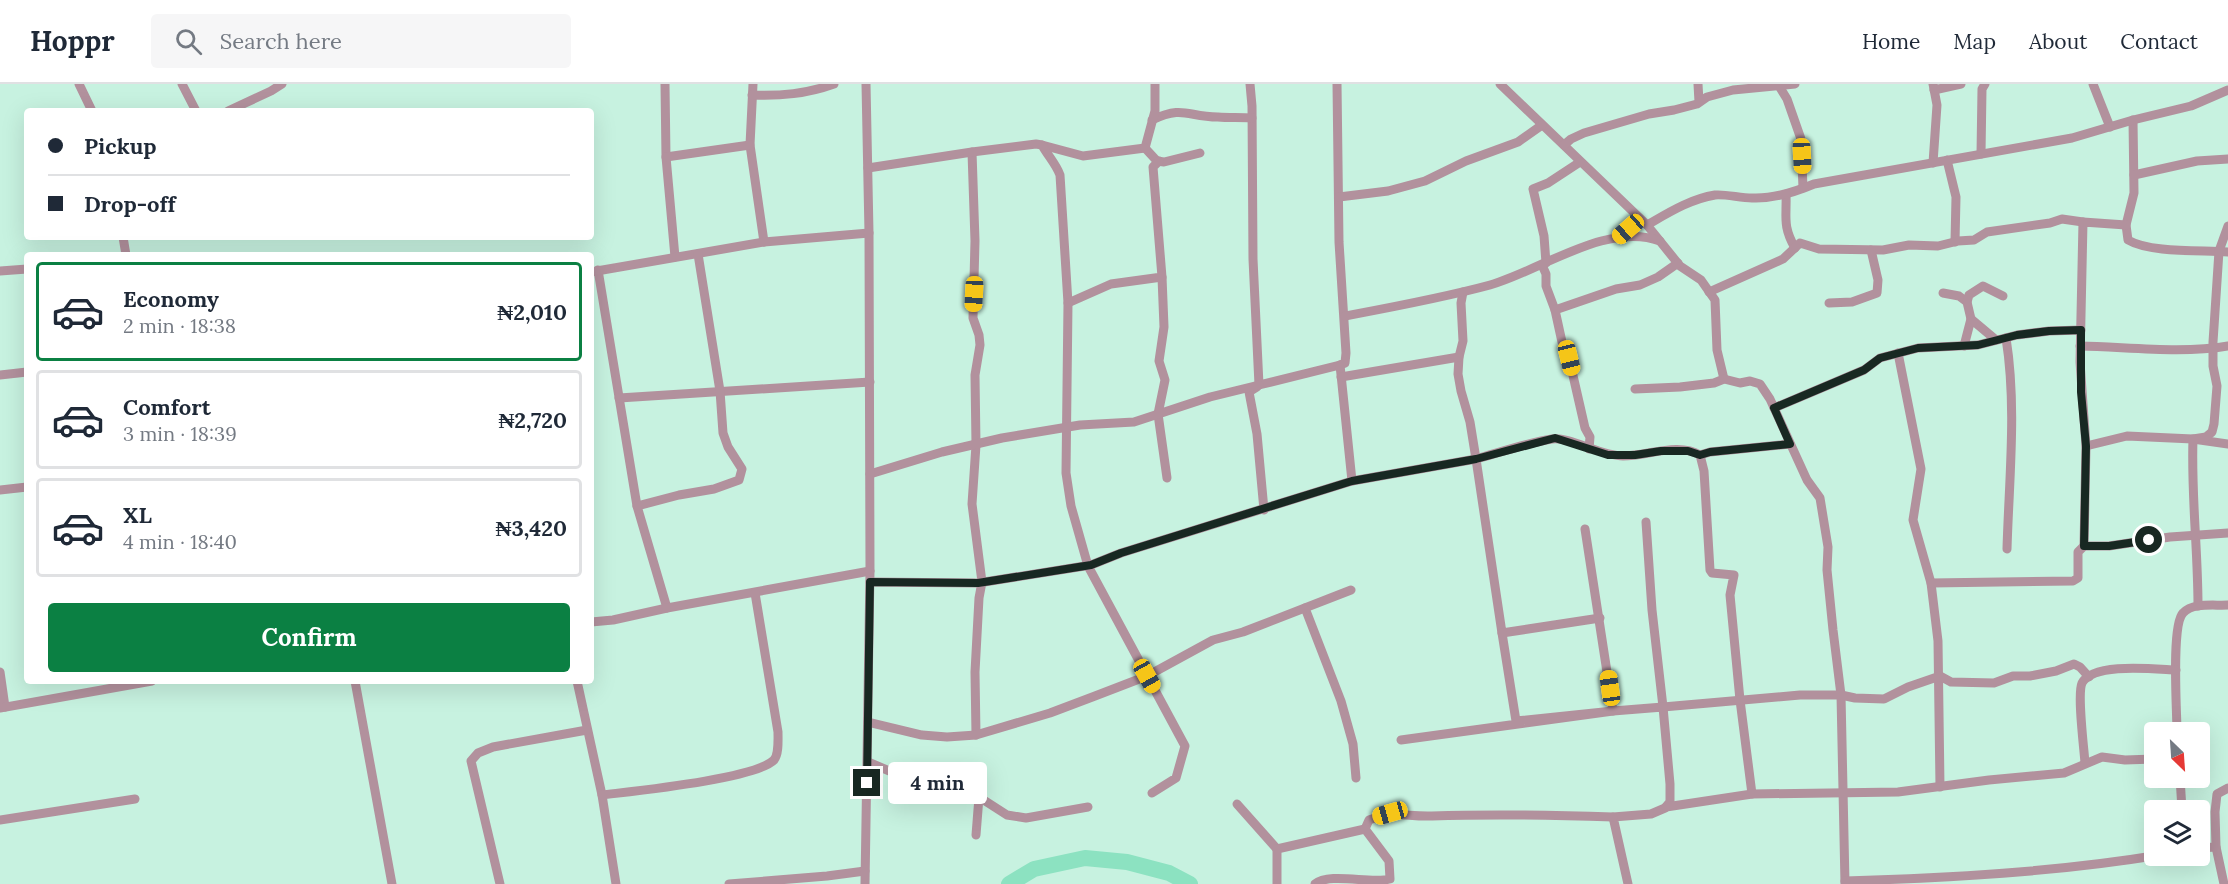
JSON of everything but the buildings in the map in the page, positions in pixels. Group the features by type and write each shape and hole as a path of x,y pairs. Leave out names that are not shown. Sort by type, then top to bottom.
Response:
{"street":[{"path":"78,84 90,108"},
{"path":"182,84 194,108"},
{"path":"234,108 282,84"},
{"path":"665,84 666,157 675,257"},
{"path":"753,84 750,145 764,242"},
{"path":"752,95 786,96 834,84"},
{"path":"865,884 870,582 869,233 866,84"},
{"path":"1146,148 1155,111 1155,84"},
{"path":"1250,84 1259,385"},
{"path":"870,474 942,452 1002,438 1100,423 1134,422 1210,398 1345,363 1345,316 1339,242 1337,84"},
{"path":"1500,84 1643,222 1678,263 1701,280 1715,300 1717,350 1724,379"},
{"path":"1698,84 1699,102"},
{"path":"1564,145 1584,133 1649,114 1674,110 1733,90 1794,84"},
{"path":"1933,163 1937,105 1933,87 1961,84"},
{"path":"1981,154 1982,89 1985,84"},
{"path":"2092,84 2110,127"},
{"path":"1779,86 1787,99 1801,139 1803,188"},
{"path":"1617,238 1643,222 1705,197 1718,195 1765,198 1786,194 1814,184 2072,138 2191,106 2228,90"},
{"path":"1152,120 1168,112 1252,118"},
{"path":"2133,120 2134,193 2126,225 2128,240 2136,245 2169,249 2224,251"},
{"path":"1340,197 1388,191 1425,181 1518,142 1542,125"},
{"path":"666,157 750,145"},
{"path":"868,168 972,152 1042,145 1083,156 1146,148"},
{"path":"1042,145 1060,175 1068,303 1066,473 1068,492 1088,566 1185,746 1176,778 1152,793"},
{"path":"1146,148 1159,161"},
{"path":"972,152 975,241 972,318 979,335 980,345 975,375 976,445 972,504 982,582 975,672 976,735"},
{"path":"1167,478 1158,414 1165,380 1159,361 1164,327 1153,167 1159,161 1177,160 1200,153"},
{"path":"2134,175 2197,161 2228,159"},
{"path":"1947,160 1956,197 1955,242"},
{"path":"1580,162 1548,183 1533,189 1544,236 1546,285 1555,310 1562,342 1569,358 1585,428 1590,437 1589,449"},
{"path":"1786,194 1784,213 1787,235 1795,248"},
{"path":"1709,292 1783,259 1800,243 1819,249 1883,250 1909,245 1938,246 1974,240 1987,232 2050,224 2062,219 2126,225"},
{"path":"1931,583 2073,580 2078,578 2078,552 2084,546 2086,446 2080,346 2083,222"},
{"path":"2193,439 2206,437 2212,432 2214,424 2217,386 2213,366 2213,348 2228,226"},
{"path":"667,608 637,506 594,271 764,242 869,233"},
{"path":"1345,316 1463,292 1507,280 1585,246 1617,238 1647,236 1660,241"},
{"path":"1829,303 1852,302 1877,293 1878,280 1871,250"},
{"path":"637,506 714,489 739,480 742,469 728,447 723,433 720,391 699,254"},
{"path":"1555,310 1616,289 1640,285 1678,263"},
{"path":"0,271 24,269"},
{"path":"1068,303 1111,284 1162,277"},
{"path":"1964,346 1971,319 1967,302 1969,295 1983,286 2003,296"},
{"path":"1463,292 1461,303 1463,341 1458,374 1470,422 1516,721 1800,695 1841,695 1884,699 1908,687 1940,676 1951,682 1994,683 2013,676 2030,676 2056,671 2074,664 2089,677"},
{"path":"1943,293 1959,296 1967,302"},
{"path":"1971,319 1996,340"},
{"path":"1774,408 1864,370 1880,358 1898,353 1918,348 1978,345 2049,331 2081,330"},
{"path":"2006,338 2011,370 2012,402 2007,549"},
{"path":"2080,346 2213,348 2228,346"},
{"path":"1898,353 1921,469 1914,520 1931,583 1938,641 1940,787"},
{"path":"1341,377 1459,357"},
{"path":"1340,365 1352,481"},
{"path":"0,375 24,372"},
{"path":"1635,388 1680,387 1714,383 1724,379 1760,384 1808,480 1820,498 1828,547 1827,570 1841,695 1845,883 1985,874 2144,857"},
{"path":"619,398 870,382"},
{"path":"1259,385 1249,392 1257,434 1264,510"},
{"path":"2086,446 2127,436 2193,439 2228,444"},
{"path":"870,582 982,582 1088,566 1121,553 1352,481 1476,459 1555,438 1608,455 1623,456 1661,451 1688,451 1700,455 1790,444"},
{"path":"2193,439 2198,606"},
{"path":"1700,455 1704,471 1710,570 1712,573 1734,575 1730,596 1752,794"},
{"path":"0,490 24,487"},
{"path":"1646,522 1652,610 1671,797 1666,807"},
{"path":"1585,529 1613,711"},
{"path":"2084,546 2109,546 2169,537 2228,533"},
{"path":"594,622 614,620 667,608 755,594 870,571"},
{"path":"868,722 922,735 947,737 976,735 1050,713 1147,676 1213,640 1243,632 1350,590"},
{"path":"602,795 713,780 751,770 773,760 776,754 778,732 755,594"},
{"path":"2177,722 2178,624 2184,612 2198,606 2228,605"},
{"path":"1305,608 1341,701 1353,744 1356,777"},
{"path":"1502,633 1600,618"},
{"path":"2085,763 2081,688 2083,681 2093,672 2100,670 2140,668 2176,670"},
{"path":"0,672 2,708 130,684"},
{"path":"356,684 392,884"},
{"path":"578,684 602,795 616,884"},
{"path":"1401,740 1613,711"},
{"path":"500,884 471,761 478,753 493,747 587,730"},
{"path":"1365,829 1369,820 1390,813 1430,816 1651,814 1666,807 1752,794 1898,792 2064,773 2102,757 2144,759"},
{"path":"867,762 930,788 979,797 1007,815 1026,818 1088,807"},
{"path":"2224,884 2216,847 2215,812 2217,794 2228,788"},
{"path":"976,835 979,797"},
{"path":"0,820 135,799"},
{"path":"1237,804 1277,849 1277,884"},
{"path":"1613,816 1629,884"},
{"path":"1277,849 1365,829"},
{"path":"1315,884 1319,880 1349,879 1380,882 1390,879 1389,861 1365,829"},
{"path":"2210,848 2216,847"},
{"path":"729,884 865,871"}],"waterway":[{"path":"1009,884 1034,869 1085,858 1127,862 1169,873 1190,884"}],"route":[{"path":"867,783 870,582 978,583 1070,570 1352,481 1476,459 1555,438 1608,455 1623,456 1661,451 1688,451 1700,455 1790,444 1774,408 1864,370 1880,358 1918,348 1978,345 2017,335 2081,330 2081,392 2086,446 2084,546 2109,546 2149,540"}]}
